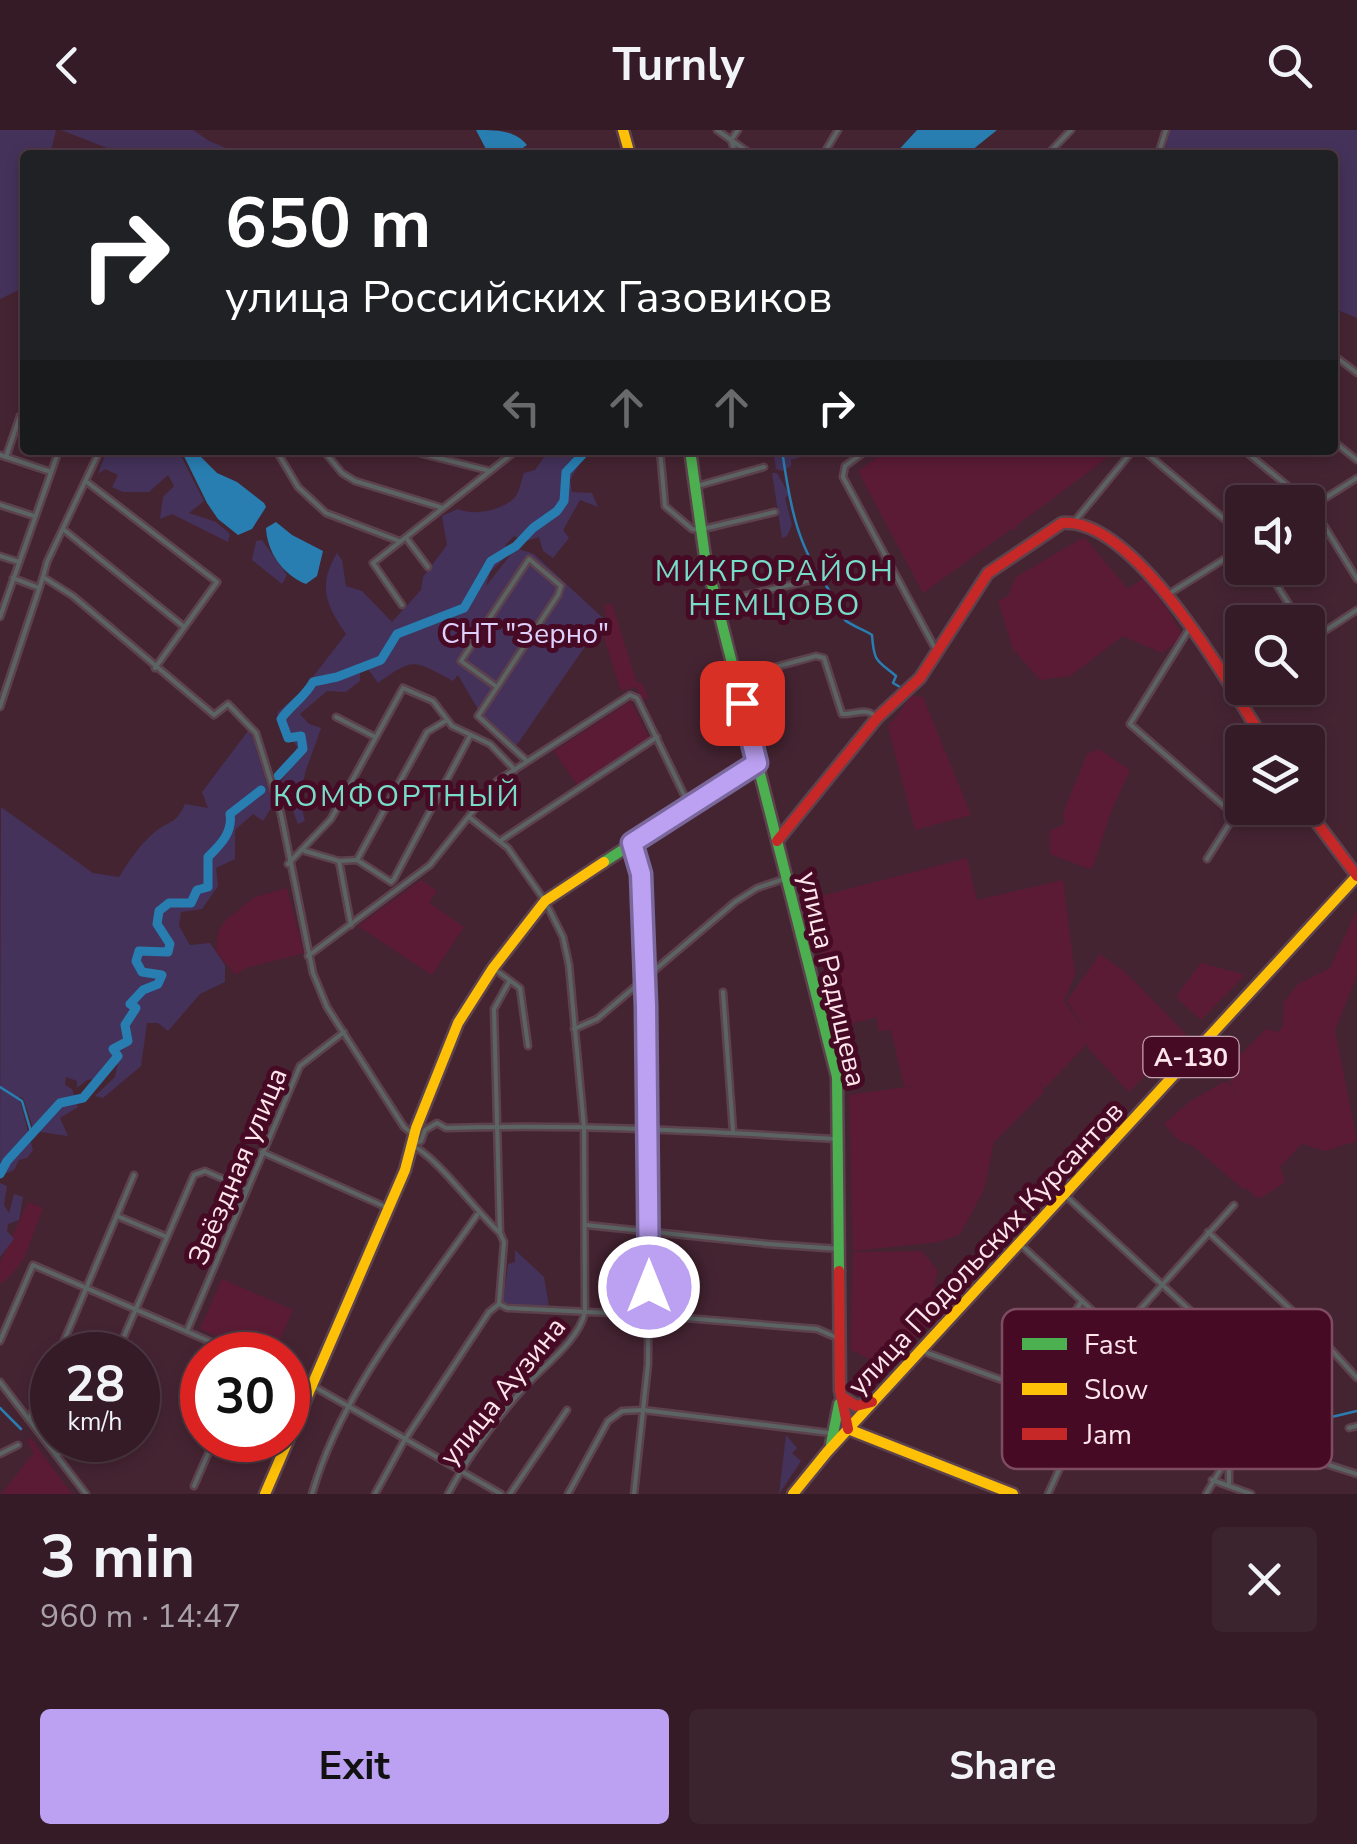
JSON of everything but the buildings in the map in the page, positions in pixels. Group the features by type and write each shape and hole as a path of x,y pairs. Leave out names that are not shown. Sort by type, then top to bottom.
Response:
{"main road":[{"name":"улица Радищева","path":"691,455 700,530 716,602 834,1060 840,1139 840,1390 848,1430"},
{"path":"778,841 877,718 920,678 988,573 1062,523 1074,522 1140,561 1191,626 1225,679"},
{"path":"265,1494 405,1170 458,1023 493,968 546,901 757,763"},
{"path":"1319,825 1357,876"},
{"name":"улица Подольских Курсантов","path":"848,1430 1357,876"},
{"path":"840,1390 853,1405 866,1404 878,1397"},
{"path":"827,1452 835,1434 840,1390"},
{"path":"848,1430 1013,1494"},
{"name":"А-130","path":"793,1494 848,1430"}],"street":[{"path":"717,130 745,150"},
{"path":"731,140 738,130"},
{"path":"1052,150 1071,130"},
{"path":"731,140 733,150"},
{"path":"20,416 3,456 51,472"},
{"path":"0,617 57,455"},
{"path":"0,707 43,578 98,455"},
{"path":"279,455 298,487 326,514 400,542"},
{"path":"327,455 354,481 443,508"},
{"path":"427,455 490,471"},
{"path":"402,605 373,563 510,455"},
{"path":"660,455 665,506 692,529 775,512"},
{"path":"860,455 845,466 843,477 936,650"},
{"path":"1074,522 1129,455"},
{"path":"1149,455 1225,520"},
{"path":"1250,455 1284,485"},
{"path":"694,486 764,466"},
{"path":"1325,498 1357,478"},
{"path":"86,480 217,582 156,668"},
{"path":"0,505 34,516"},
{"path":"63,529 183,626"},
{"path":"1325,531 1357,579"},
{"path":"406,537 428,566"},
{"path":"0,556 18,562"},
{"path":"498,687 461,661 529,559 561,586 558,595 498,687 478,716 527,761"},
{"path":"1167,595 1225,559"},
{"path":"13,578 40,588"},
{"path":"43,578 73,596 214,715 228,704 256,732 281,814 308,956 327,1007 413,1140 478,1214 500,1233"},
{"path":"716,602 811,580"},
{"path":"1325,629 1357,610"},
{"path":"1191,626 1130,724 1231,812 1233,818 1207,859"},
{"path":"736,678 816,656 824,658 842,714 862,710 877,718"},
{"path":"288,864 331,819 403,688 433,701 447,720 490,744 515,770"},
{"path":"308,956 430,865 498,781 630,695 638,698 689,805"},
{"path":"336,717 375,738"},
{"path":"357,860 427,732 447,720"},
{"path":"302,851 338,860 357,860 391,882 470,736"},
{"path":"500,841 657,737"},
{"path":"469,817 500,841 546,901 563,937 584,1126 585,1312"},
{"path":"632,843 641,874 645,980 649,1315 634,1494"},
{"path":"338,860 351,925"},
{"path":"574,1029 587,1026 735,902 757,888 787,878"},
{"path":"493,968 520,988 528,1046"},
{"path":"375,1494 404,1440 489,1312 499,1304 504,1242 500,1233 494,1009 509,982"},
{"path":"723,992 733,1131"},
{"name":"Звёздная улица","path":"187,1331 300,1066 344,1032"},
{"path":"413,1140 420,1141 426,1130 437,1123 446,1128 584,1126 840,1139"},
{"path":"262,1152 388,1208"},
{"path":"125,1332 194,1174 205,1171 246,1189"},
{"path":"68,1332 134,1175"},
{"path":"1065,1194 1186,1309"},
{"path":"1140,1309 1234,1206"},
{"path":"312,1494 322,1458 378,1360 478,1214"},
{"path":"117,1216 167,1237"},
{"path":"585,1224 840,1248"},
{"path":"1208,1232 1290,1309"},
{"path":"1020,1244 1090,1309"},
{"path":"0,1341 34,1265 187,1331"},
{"path":"1077,1309 1082,1302"},
{"path":"499,1304 507,1308 817,1329 840,1339"},
{"name":"улица Аузина","path":"448,1494 521,1391 575,1333 585,1312"},
{"path":"1332,1350 1357,1378"},
{"path":"922,1351 1002,1380"},
{"path":"0,1382 30,1422"},
{"path":"310,1385 501,1494"},
{"path":"510,1494 566,1410"},
{"path":"568,1494 608,1421 622,1411 643,1410 835,1434"},
{"path":"28,1419 30,1415"},
{"path":"1349,1428 1357,1426"},
{"path":"0,1454 18,1445"},
{"path":"60,1462 86,1494"},
{"path":"194,1486 204,1462"},
{"path":"1332,1466 1357,1474"},
{"path":"1048,1494 1059,1469"},
{"path":"1206,1494 1219,1469"},
{"path":"1229,1469 1229,1484"},
{"path":"1212,1480 1251,1494"}],"shaded area":[{"path":"881,455 1111,455 1017,529 1010,530 923,593 858,471"},
{"path":"1084,537 1128,589 1144,578 1164,604 1181,633 1180,639 1162,653 1123,636 1070,676 1040,680 1013,649 998,601 1008,596 1016,577"},
{"path":"612,604 637,683 641,682 648,697 643,700 636,687 621,691 599,622 607,620 604,605"},
{"path":"912,696 923,697 971,815 915,830 888,727"},
{"path":"631,701 649,738 577,785 554,751"},
{"path":"1099,749 1130,770 1089,869 1050,854 1050,831 1065,824 1063,813 1087,754"},
{"path":"967,858 977,900 1063,880 1075,974 1064,1001 1087,1034 1067,1001 1100,954 1125,972 1186,1034 1129,1092 1087,1047 1090,1041 1044,1089 1039,1080 1044,1092 994,1142 984,1190 960,1234 939,1242 853,1251 849,1095 919,1085 904,1086 891,1030 878,1031 877,1017 839,1027 810,899"},
{"path":"421,880 437,891 429,903 464,927 432,975 358,926"},
{"path":"287,888 304,953 245,968 236,975 216,952 218,932 226,920 255,897"},
{"path":"1357,910 1357,975 1335,1030 1357,1141 1325,1151 1302,1144 1280,1167 1285,1182 1259,1199 1193,1146 1178,1140 1164,1124 1189,1102 1222,1083 1227,1082 1239,1094 1229,1082 1236,1075 1228,1067 1266,1029 1278,1032 1283,1026 1284,1002 1298,984 1330,968"},
{"path":"1201,963 1245,975 1201,1020 1176,997"},
{"path":"28,1202 43,1208 24,1258 0,1284 0,1263"},
{"path":"922,1251 938,1271 934,1287 954,1301 909,1343 911,1347 890,1370 851,1350 853,1252"},
{"path":"222,1279 293,1310 283,1332 200,1329"},
{"path":"30,1458 30,1462 49,1462 72,1494 1,1494"}],"green space":[{"path":"0,130 56,130 51,150 20,150 20,289 0,299"},
{"path":"61,130 193,130 231,150 112,150"},
{"path":"1170,130 1357,130 1357,318 1338,310 1338,150 1165,150"},
{"path":"105,455 181,455 204,501 189,513 216,522 230,534 228,542 172,514 160,519 163,497 174,486 168,475 149,492 123,492 112,487 118,475 105,469 98,474"},
{"name":"СНТ \"Зерно\"","path":"546,455 585,455 570,480 572,492 592,493 598,507 580,500 563,530 569,538 553,558 543,551 539,537 526,541 514,536 506,544 505,558 490,572 486,586 516,548 534,554 604,619 514,749 486,723 458,675 453,681 414,664 378,683 360,663 360,681 346,692 327,691 300,714 309,724 321,728 303,784 305,821 298,824 288,798 276,790 297,747 277,713 302,691 346,634 326,594 327,575 337,553 346,586 362,591 392,622 421,590 423,577 447,545 442,516 458,509 488,511 503,506 515,497 524,473 535,470"},
{"path":"774,455 804,455 791,460 791,466 782,471 776,469"},
{"path":"772,473 777,473 789,494 785,498 792,525 782,538"},
{"path":"262,540 287,575 282,584 252,560 256,541"},
{"path":"248,731 273,805 263,821 253,814 235,830 235,859 216,868 218,886 202,909 181,912 179,926 190,945 210,943 225,965 225,982 200,994 168,1031 158,1023 147,1023 141,1066 103,1098 95,1096 115,1077 118,1063 109,1065 101,1078 87,1080 77,1088 77,1081 66,1077 65,1085 72,1089 78,1107 60,1118 68,1136 34,1131 23,1098 19,1097 33,1150 27,1158 19,1160 14,1170 0,1176 1,807 93,873 119,877 145,841 176,819 185,804 208,808 202,792"},
{"path":"0,1183 7,1186 4,1205 9,1213 14,1194 23,1197 19,1220 8,1224 7,1231 14,1239 0,1257"},
{"path":"515,1250 544,1277 549,1307 503,1303 508,1264 515,1262"},
{"path":"786,1435 797,1448 792,1453 801,1461 779,1494"}],"water":[{"path":"476,130 511,134 527,145 520,150 486,150"},
{"path":"917,130 997,130 972,150 899,150"},
{"path":"183,455 199,455 217,473 237,482 266,507 252,529 238,535 218,519"},
{"path":"276,522 323,551 317,576 306,584 290,575 273,554 266,528"}],"waterway":[{"path":"278,776 303,749 301,736 288,738 281,719 313,682 381,660 397,634 464,608 491,561 516,546 557,511 564,501 566,472 582,455"},
{"path":"783,455 793,510 812,563 845,620 872,635 875,656 896,676 893,683 900,687"},
{"path":"0,1174 7,1161 60,1103 83,1098 118,1056 113,1049 128,1041 125,1025 136,1008 130,1004 143,990 158,984 162,975 142,972 136,961 139,951 168,952 170,944 157,924 159,911 169,903 191,903 197,890 208,887 208,857 228,833 230,814 261,790"},
{"path":"0,1087 22,1101 32,1135"},
{"path":"0,1408 21,1429"},
{"path":"1332,1417 1357,1411"}],"traffic: fast":[{"path":"691,455 705,557 837,1077 839,1271"},
{"path":"604,862 757,763"},
{"path":"831,1444 839,1404"}],"traffic: slow":[{"path":"623,130 629,150"},
{"path":"265,1494 405,1170 416,1128 458,1023 493,968 545,901 604,862"},
{"path":"793,1494 827,1452 1357,876"},
{"path":"848,1429 1013,1494"}],"traffic: jam":[{"path":"777,841 877,718 920,678 988,573 1062,523 1091,528 1120,547 1150,575 1205,647 1254,725"},
{"path":"1319,825 1357,876"},
{"path":"839,1271 840,1390 848,1429"},
{"path":"844,1398 856,1406 872,1402"}],"district":[{"name":"МИКРОРАЙОН НЕМЦОВО","path":"775,588"},
{"name":"КОМФОРТНЫЙ","path":"397,796"}],"route":[{"path":"649,1287 641,874 632,843 757,763 742,703"}]}
